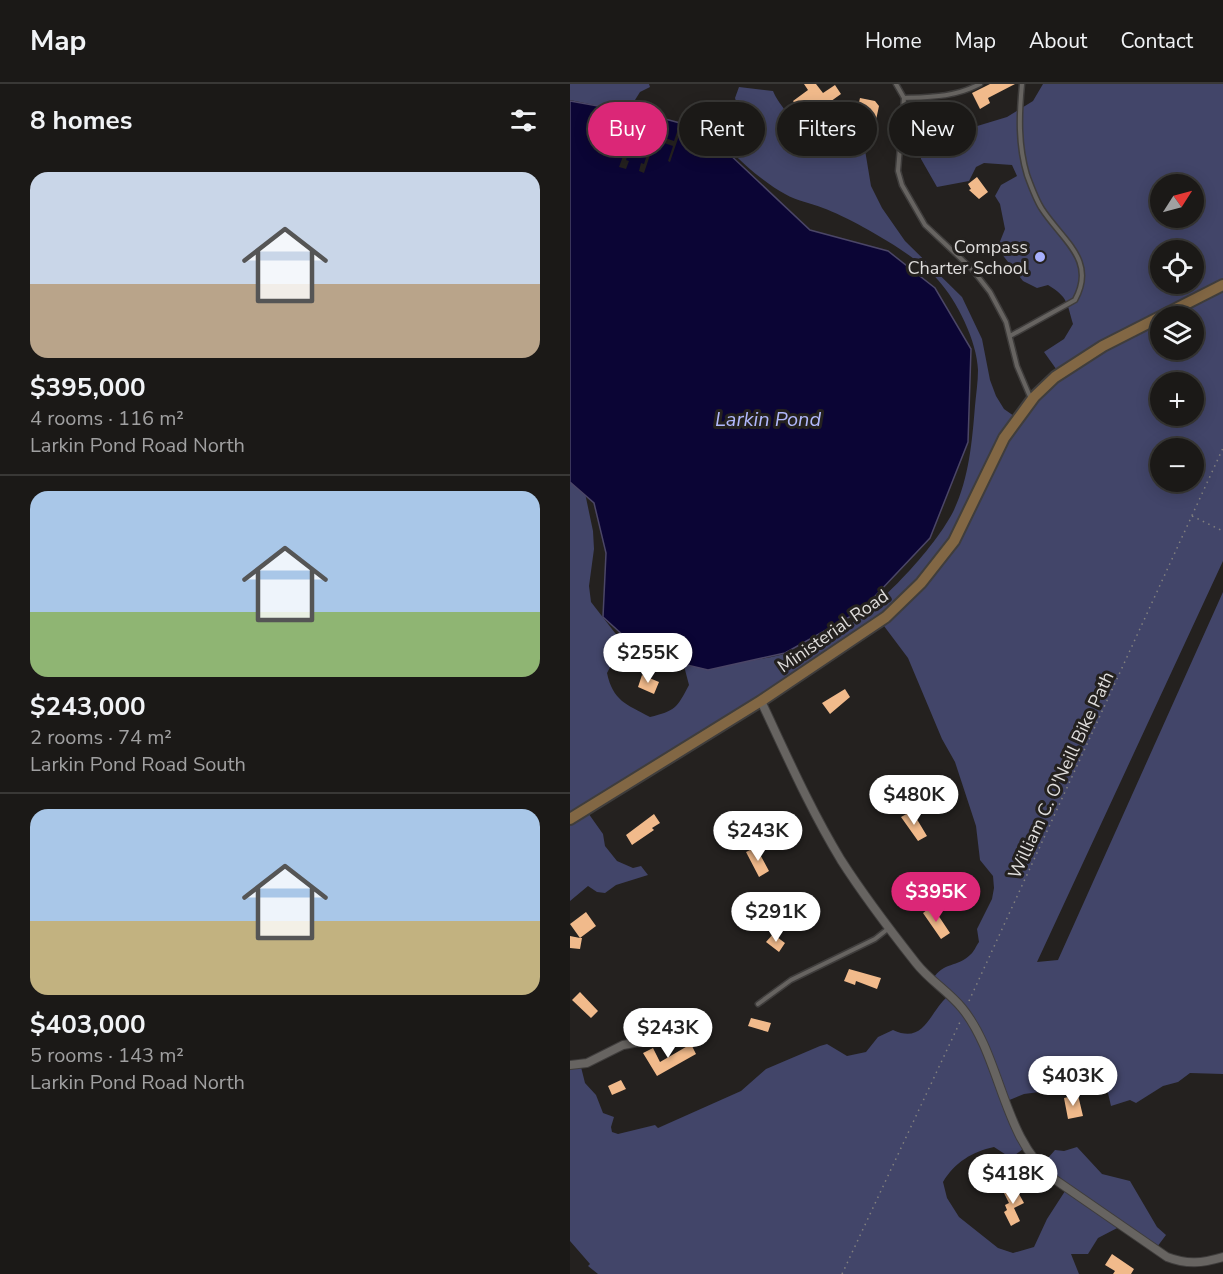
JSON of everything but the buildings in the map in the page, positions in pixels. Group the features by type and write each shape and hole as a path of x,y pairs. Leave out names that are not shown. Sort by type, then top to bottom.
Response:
{"main road":[{"name":"Ministerial Road","path":"570,819 761,701 879,623 921,583 954,541 1004,438 1032,399 1054,377 1078,360 1155,317 1223,285"}],"street":[{"path":"761,701 812,808 841,860 918,966 964,1012 985,1047 1022,1142 1047,1174 1167,1257 1184,1264 1223,1257"},
{"path":"570,1065 587,1063 623,1045 657,1039"}],"lane":[{"path":"896,84 904,98 898,171 909,200 925,225 966,263 990,292 1010,336 1017,366 1032,399"},
{"path":"904,98 944,97 962,93 980,84"},
{"path":"1010,336 1075,300 1080,292 1084,271 1072,246 1041,207 1028,176 1019,120 1022,84"},
{"path":"758,1004 791,980 875,939 889,928"}],"path":[{"name":"William C. O'Neill Bike Path","path":"842,1274 1223,448"},
{"path":"1192,516 1223,531"}],"shaded area":[{"path":"570,84 649,84 650,87 640,92 634,102 588,104 570,100"},
{"path":"1043,84 1223,84 1223,561 1037,962 1058,960 1223,592 1223,1074 1190,1073 1178,1082 1163,1086 1136,1103 1130,1100 1111,1106 1105,1080 1086,1067 1052,1075 1039,1092 1024,1094 1007,1101 1027,1146 1011,1158 994,1147 978,1152 959,1163 943,1182 947,1198 959,1217 998,1248 1013,1253 1034,1247 1047,1219 1067,1188 1042,1165 1055,1150 1064,1151 1077,1147 1102,1174 1130,1181 1157,1227 1166,1235 1157,1247 1123,1225 1098,1238 1088,1254 1071,1254 1079,1274 598,1274 588,1266 590,1264 570,1241 570,1064 580,1063 585,1083 596,1095 603,1113 614,1117 612,1132 618,1134 655,1125 658,1128 741,1091 766,1069 820,1046 827,1044 847,1056 866,1052 878,1037 893,1030 904,1034 912,1033 925,1025 948,996 933,979 941,970 965,959 979,942 977,929 992,899 994,888 993,876 980,860 976,826 955,762 942,739 908,658 884,626 871,629 586,810 603,834 605,846 617,861 633,868 641,866 648,875 616,885 605,893 597,892 588,886 570,901 570,474 585,493 593,531 594,549 589,586 591,602 629,651 615,658 607,673 617,696 634,709 650,717 665,713 681,699 689,685 684,666 756,660 792,652 826,639 861,616 897,583 930,547 953,512 963,487 969,460 977,384 977,359 965,322 952,299 929,270 884,239 851,221 779,190 757,175 736,156 765,156 765,102 736,102 735,98 739,87 773,91 779,102 777,102 777,156 866,156 871,186 882,208 905,241 962,297 982,339 990,380 996,396 1004,409 1014,416 1059,373 1044,352 1064,339 1073,324 1068,306 1060,293 1048,285 1037,288 1023,281 1001,253 999,244 1005,229 1000,204 995,196 1001,185 1017,176 1012,165 984,163 976,167 969,181 937,187 921,156 976,156 976,126 1007,117 1033,101"}],"water":[{"name":"Larkin Pond","path":"570,101 588,104 588,156 667,156 667,120 679,123 679,156 731,156 810,230 888,251 935,288 971,349 968,442 930,538 862,610 785,653 708,670 645,655 603,617 606,553 594,503 570,482"}],"pier":[{"path":"679,126 679,136 670,162 668,161 673,146 667,144 667,139 674,141"},
{"path":"623,156 627,156 626,160 629,161 626,169 619,167"},
{"path":"647,156 650,156 644,173 639,171 641,163 644,164"}],"place":[{"name":"Compass Charter School","path":"1040,257"}]}
